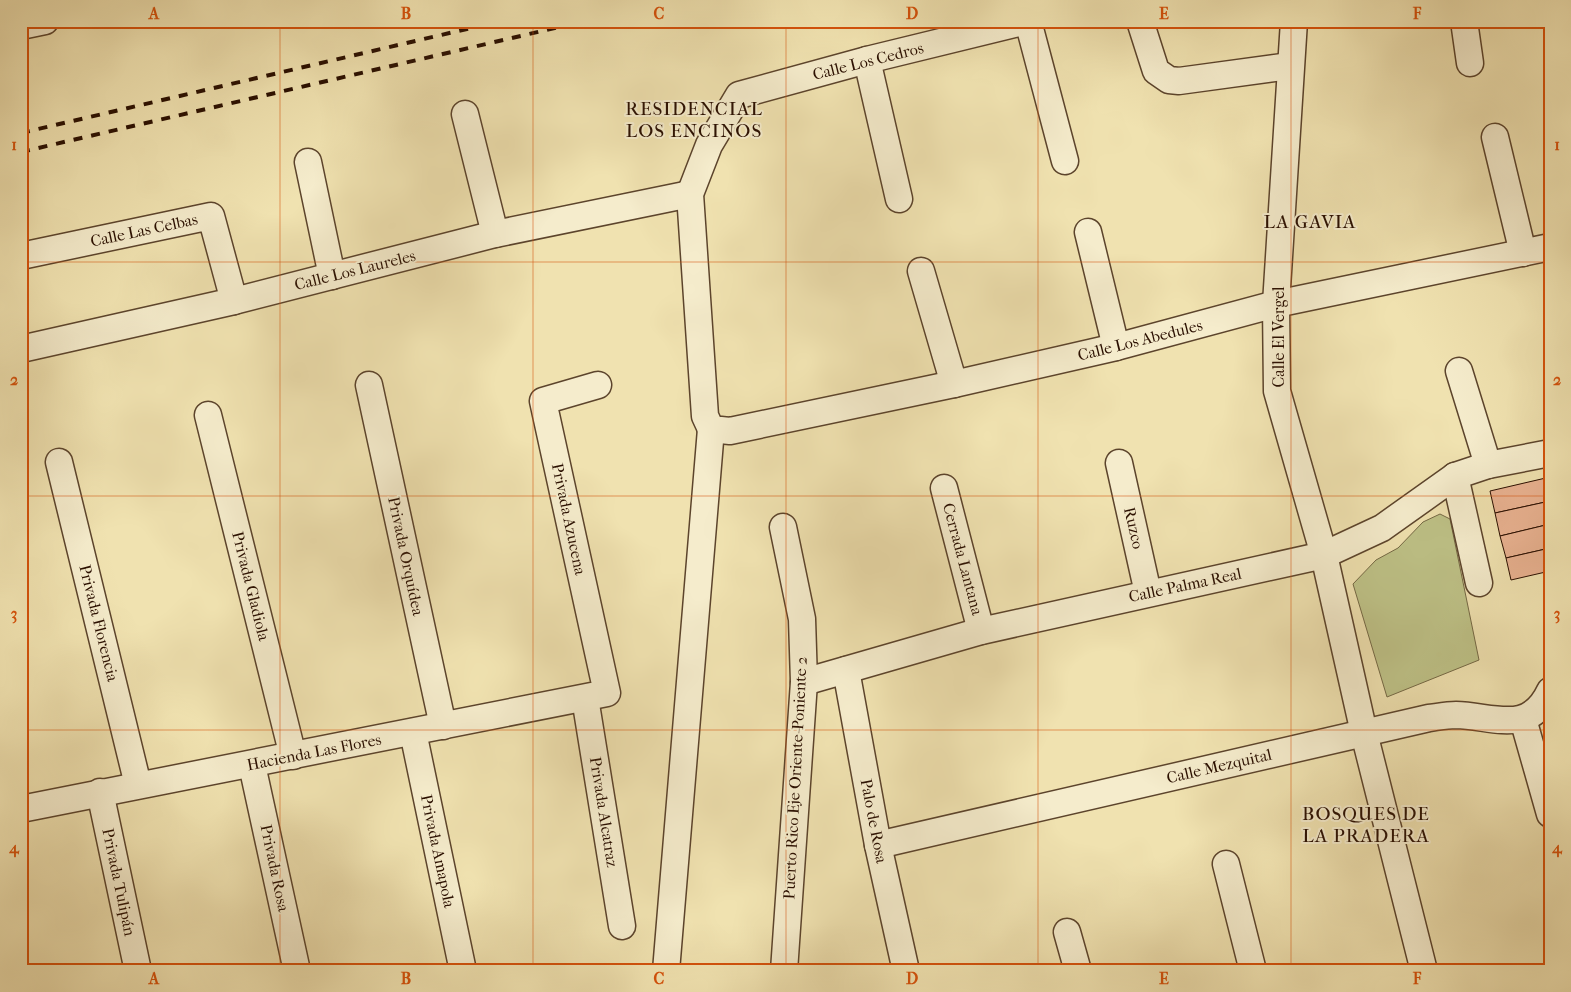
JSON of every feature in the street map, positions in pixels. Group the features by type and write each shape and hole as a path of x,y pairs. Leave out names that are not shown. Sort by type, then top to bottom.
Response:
{"street":[{"path":"21,26 44,21"},
{"path":"1028,21 1065,162"},
{"name":"Calle Los Cedros","path":"690,194 709,145 739,95 867,60 1028,21"},
{"path":"1140,21 1156,71 1169,80 1179,81 1290,66"},
{"name":"Calle El Vergel","path":"1294,21 1276,304 1276,390 1324,555 1364,733 1424,971"},
{"path":"1464,21 1470,63"},
{"path":"867,60 899,199"},
{"path":"465,114 496,234"},
{"path":"1495,137 1523,253"},
{"path":"308,162 332,276"},
{"path":"666,971 721,430 705,416 690,194"},
{"name":"Calle Los Laureles","path":"21,349 234,301 496,234 690,194"},
{"name":"Calle Las Celbas","path":"21,256 211,216 234,301"},
{"path":"1088,232 1116,347"},
{"name":"Calle Los Abedules","path":"721,430 954,384 1116,347 1276,304 1550,247"},
{"path":"921,270 954,384"},
{"path":"1459,371 1488,465"},
{"name":"Privada Orquídea","path":"369,385 443,726"},
{"name":"Privada Azucena","path":"596,696 543,401 598,385"},
{"name":"Privada Gladiola","path":"208,415 293,756"},
{"name":"Calle Palma Real","path":"804,682 981,631 1324,555 1382,528 1455,476 1488,465 1550,453"},
{"name":"Privada Florencia","path":"59,462 138,785"},
{"name":"Ruzco","path":"1119,463 1148,593"},
{"path":"1455,476 1479,583"},
{"name":"Cerrada Lantana","path":"944,488 981,631"},
{"name":"Puerto Rico Eje Oriente-Poniente 2","path":"783,527 802,619 804,682 784,971"},
{"name":"Palo de Rosa","path":"846,670 878,845 906,971"},
{"path":"1550,691 1542,707 1523,720 1550,814"},
{"name":"Hacienda Las Flores","path":"21,810 100,792 252,765 596,696"},
{"name":"Privada Alcatraz","path":"596,696 622,926"},
{"name":"Calle Mezquital","path":"878,845 1428,718 1455,715 1501,721 1523,720"},
{"name":"Privada Amapola","path":"413,732 463,971"},
{"name":"Privada Rosa","path":"252,765 297,971"},
{"name":"Privada Tulipán","path":"100,792 138,971"},
{"path":"1226,864 1253,971"},
{"path":"1068,932 1078,971"}],"green space":[{"path":"1440,514 1450,519 1479,660 1387,697 1353,584 1376,560 1398,548 1423,522"}],"building":[{"path":"1550,477 1550,501 1495,513 1490,491"},
{"path":"1550,501 1550,524 1500,536 1495,513"},
{"path":"1550,524 1550,548 1506,558 1500,536"},
{"path":"1550,548 1550,571 1511,580 1506,558"}],"railway":[{"path":"21,133 501,21"},
{"path":"21,152 585,21"}],"district":[{"name":"RESIDENCIAL LOS ENCINOS","path":"694,120"},
{"name":"LA GAVIA","path":"1310,222"},
{"name":"BOSQUES DE LA PRADERA","path":"1366,825"}]}
